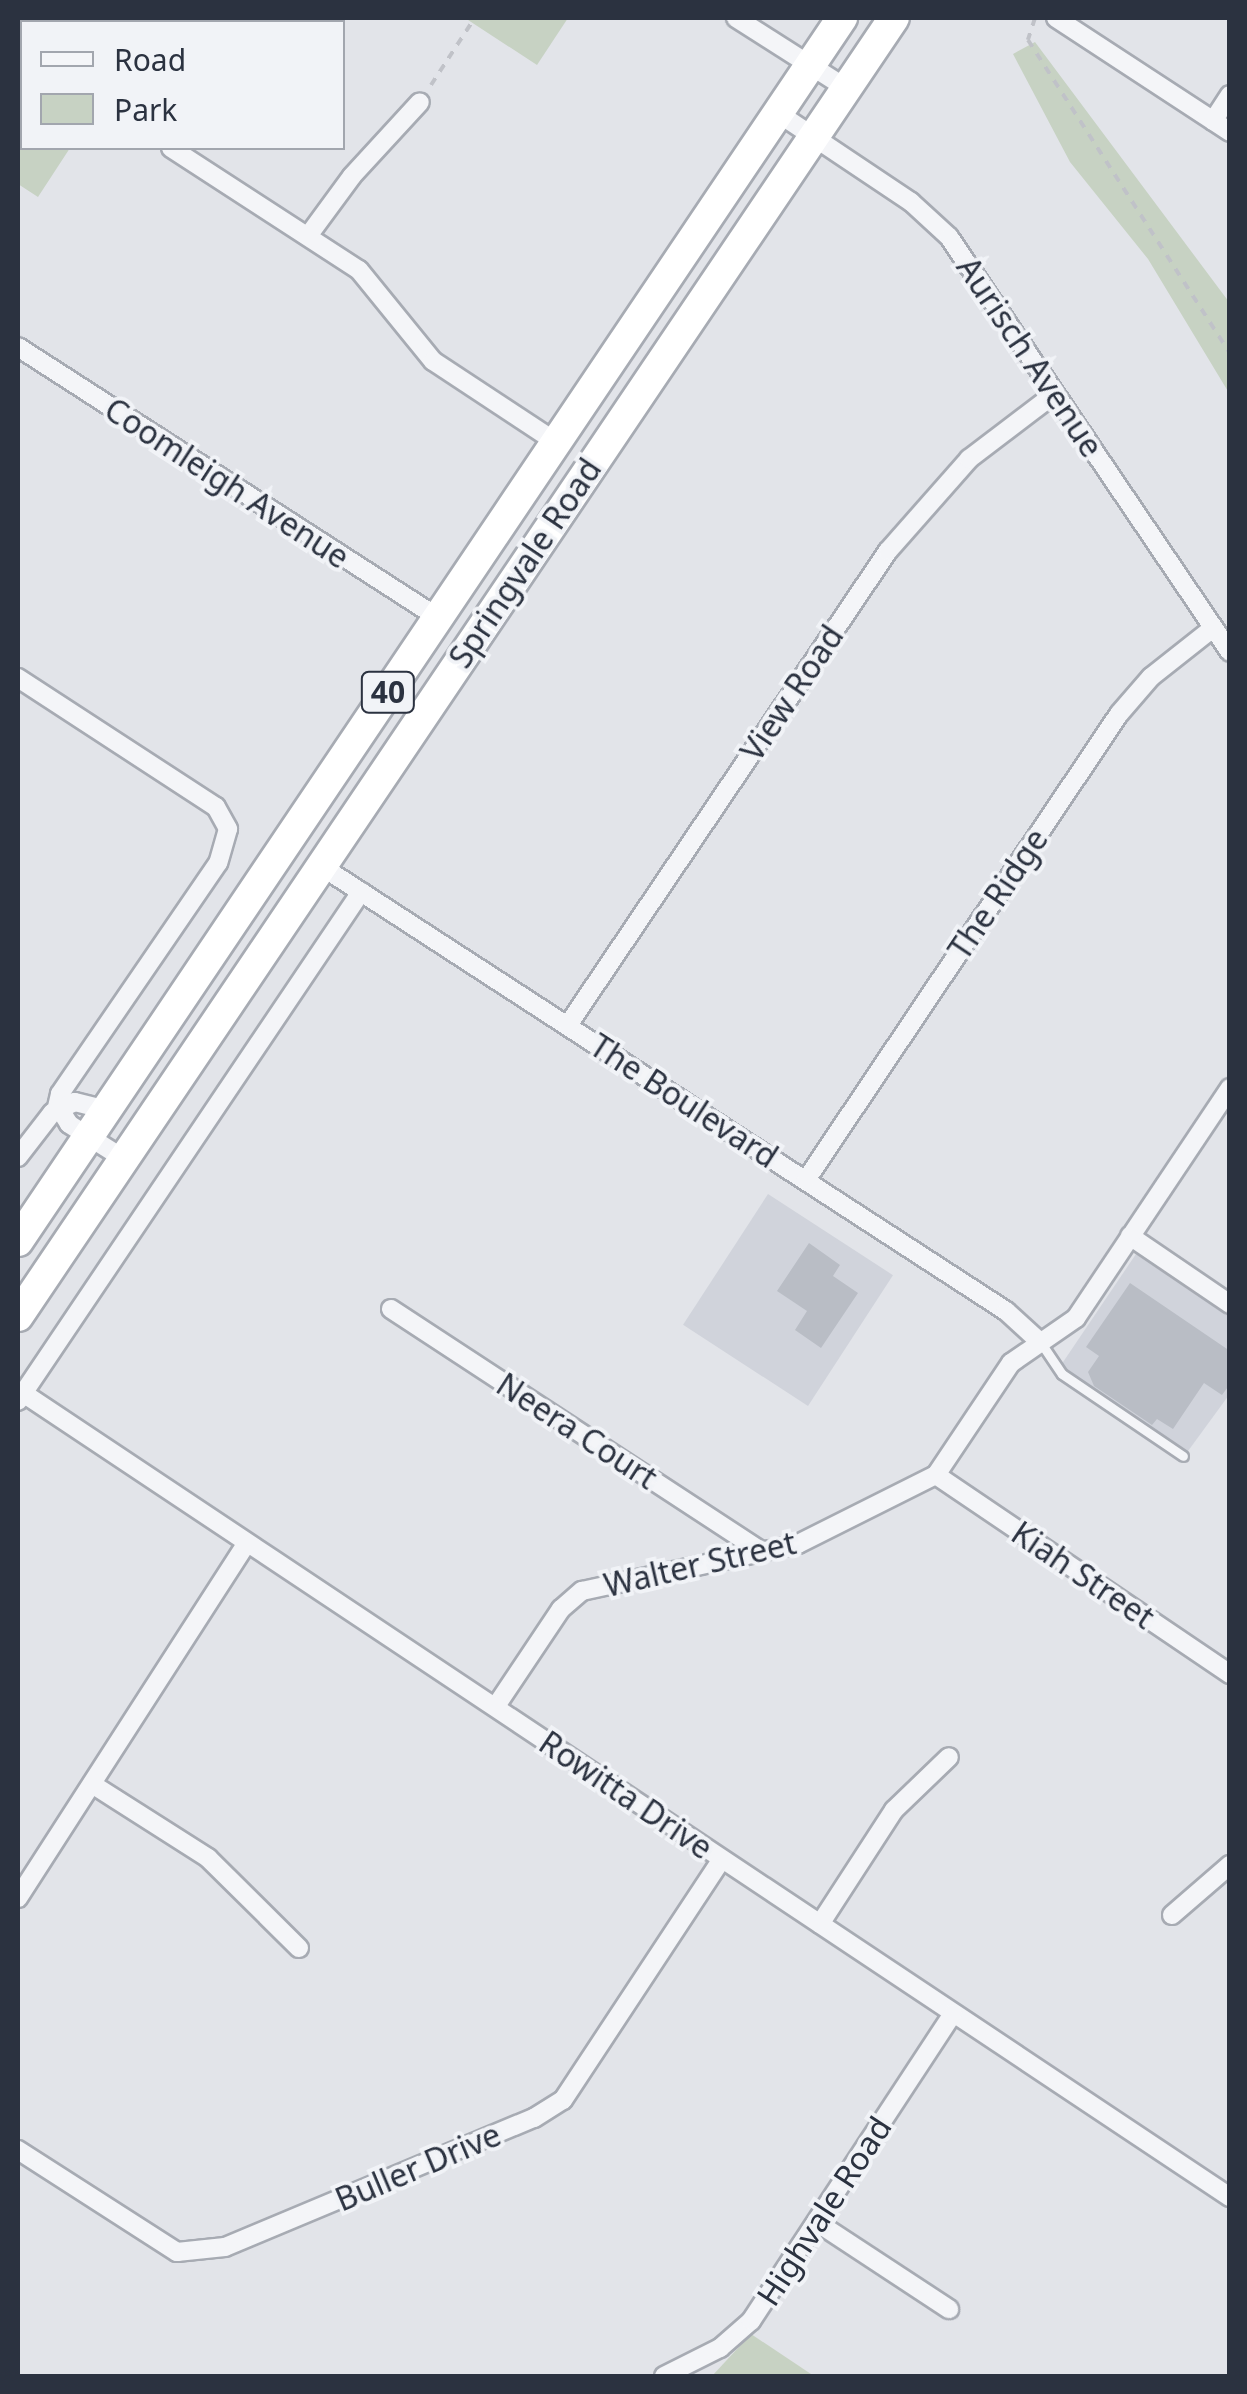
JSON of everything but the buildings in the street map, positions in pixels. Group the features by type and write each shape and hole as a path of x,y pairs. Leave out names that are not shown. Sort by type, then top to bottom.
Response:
{"highway":[{"name":"Springvale Road","path":"18,1241 842,18"},
{"name":"Springvale Road","path":"18,1316 894,18"}],"street":[{"path":"736,18 846,88"},
{"path":"1056,18 1221,126 1230,95"},
{"path":"308,236 352,176 420,102"},
{"name":"Aurisch Avenue","path":"778,113 939,225 1229,650"},
{"path":"174,150 359,270 437,365 556,442"},
{"name":"Coomleigh Avenue","path":"18,347 438,618"},
{"name":"View Road","path":"568,1025 888,551 969,459 1053,395"},
{"name":"The Ridge","path":"806,1180 1120,714 1151,677 1213,628"},
{"path":"18,678 216,807 226,822 218,863 60,1094 59,1112"},
{"name":"The Boulevard","path":"321,866 1006,1311 1040,1344"},
{"path":"20,1397 361,892"},
{"path":"936,1476 1010,1363 1076,1318 1230,1088"},
{"path":"18,1157 59,1112 75,1102 106,1110"},
{"path":"59,1112 124,1159"},
{"path":"1130,1236 1230,1304"},
{"name":"Neera Court","path":"391,1309 762,1552"},
{"name":"Rowitta Drive","path":"20,1397 248,1542 1230,2197"},
{"name":"Walter Street","path":"496,1706 561,1609 582,1591 798,1544 936,1476"},
{"name":"Kiah Street","path":"936,1476 1230,1674"},
{"path":"18,1898 248,1542"},
{"path":"820,1924 894,1810 949,1757"},
{"path":"92,1784 208,1858 300,1948"},
{"name":"Buller Drive","path":"18,2150 177,2252 225,2248 534,2118 562,2100 721,1860"},
{"path":"1172,1915 1230,1866"},
{"name":"Highvale Road","path":"664,2376 710,2354 751,2320 952,2013"},
{"path":"818,2223 949,2309"}],"lane":[{"path":"1040,1344 1062,1374 1184,1456"}],"path":[{"path":"1035,18 1028,40 1230,353"},
{"path":"420,102 472,22"}],"shaded area":[{"path":"768,1194 893,1275 808,1406 683,1325"},
{"path":"1136,1254 1229,1315 1229,1395 1180,1462 1055,1374"}],"green space":[{"path":"18,18 291,18 20,20 20,150 69,150 38,197 18,184"},
{"path":"465,18 568,18 537,65"},
{"path":"1035,42 1229,302 1229,393 1148,259 1070,162 1013,54"},
{"path":"751,2334 814,2376 712,2376"}]}
